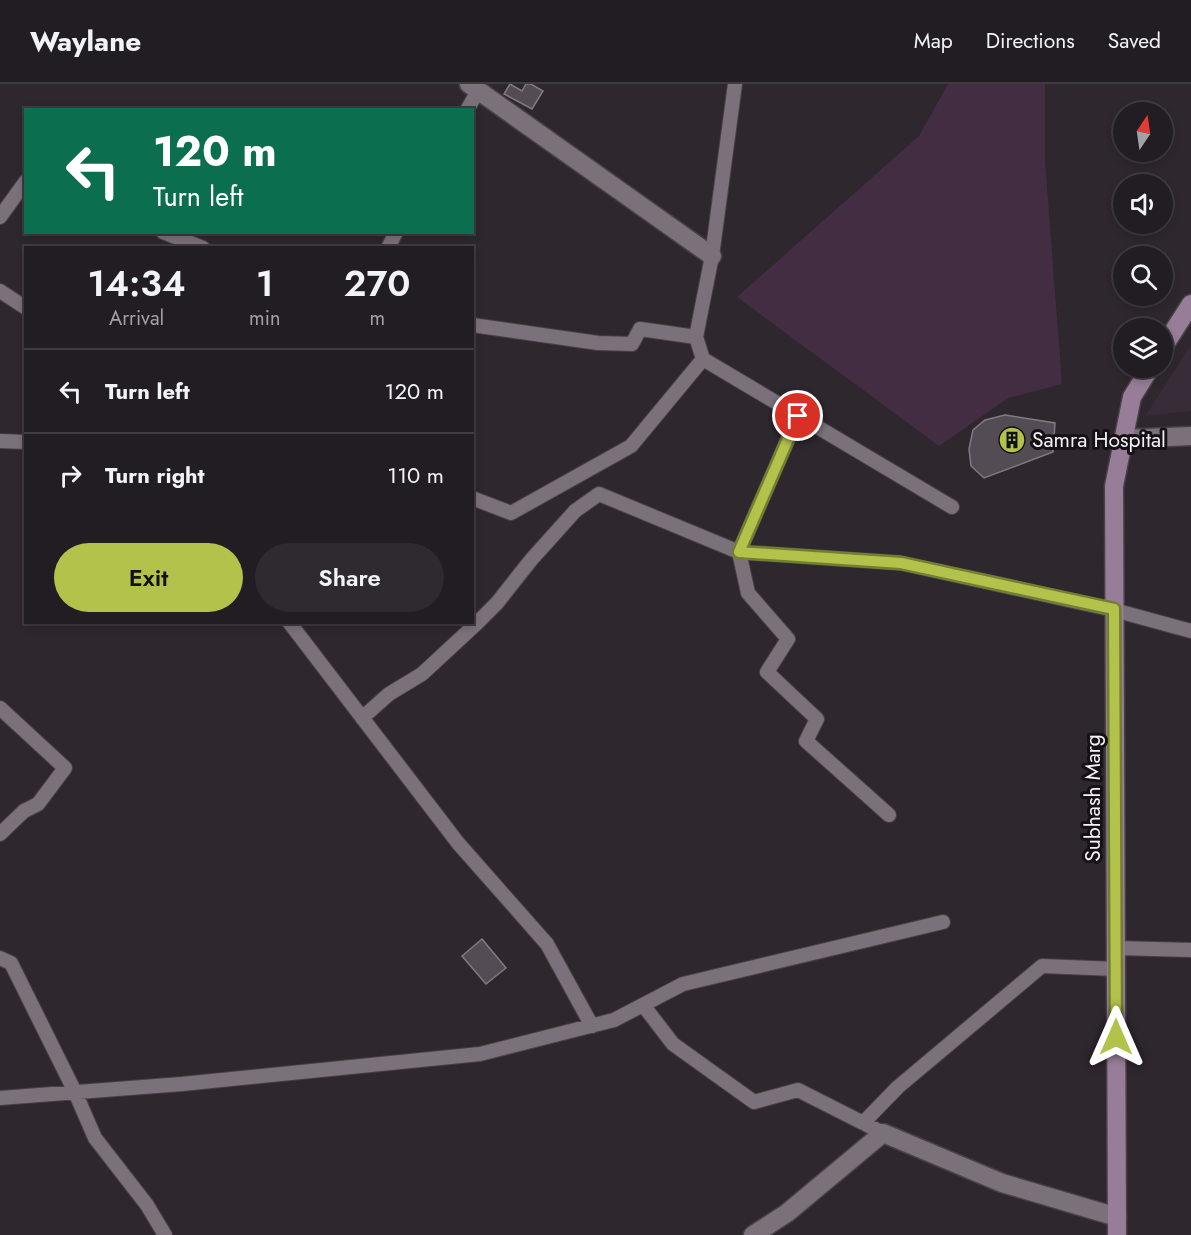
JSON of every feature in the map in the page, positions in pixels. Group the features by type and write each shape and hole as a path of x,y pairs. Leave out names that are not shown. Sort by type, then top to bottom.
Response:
{"main road":[{"path":"1173,332 1191,304"},
{"name":"Subhash Marg","path":"1117,1226 1114,486 1132,397 1144,378"}],"street":[{"path":"474,87 712,256"},
{"path":"1124,439 1191,436"},
{"path":"753,1235 787,1213 883,1132 1002,1183 1117,1226"}],"lane":[{"path":"735,84 712,256 696,337 702,360 952,507"},
{"path":"468,108 474,87"},
{"path":"0,217 24,184"},
{"path":"168,234 198,246"},
{"path":"0,291 24,307"},
{"path":"474,325 598,343 632,344 640,328 696,337"},
{"path":"474,499 510,513 632,447 702,360"},
{"path":"798,416 739,552 748,593 788,639 767,672 817,719 806,741 889,815"},
{"path":"0,441 24,441"},
{"path":"362,717 389,694 422,674 476,624 497,603 531,560 575,511 599,494 739,552 901,563 1114,609 1191,631"},
{"path":"291,624 458,843 547,944 592,1026"},
{"path":"0,708 65,768 38,804 24,812 0,834"},
{"path":"0,1098 182,1084 480,1053 614,1020 683,984 943,922"},
{"path":"1116,948 1191,950"},
{"path":"0,958 11,963 75,1092 95,1138 147,1205 165,1235"},
{"path":"863,1122 898,1087 1042,966 1116,969"},
{"path":"643,1005 673,1044 754,1102 798,1090 883,1132"}],"shaded area":[{"path":"948,84 1045,84 1045,161 1062,384 1008,398 939,446 737,297 919,136"},
{"path":"1191,345 1191,411 1145,416 1170,378 1173,378 1173,373"}],"building":[{"path":"510,84 522,91 526,84 531,84 543,91 532,109 504,94"},
{"name":"Samra Hospital","path":"1005,415 1055,423 1053,452 984,478 971,466 969,449 973,430 985,420"},
{"path":"482,939 506,968 486,984 462,956"}],"place":[{"name":"Samra Hospital","path":"1012,440"}],"route":[{"path":"798,416 739,552 901,563 1114,609 1116,1037"}]}
